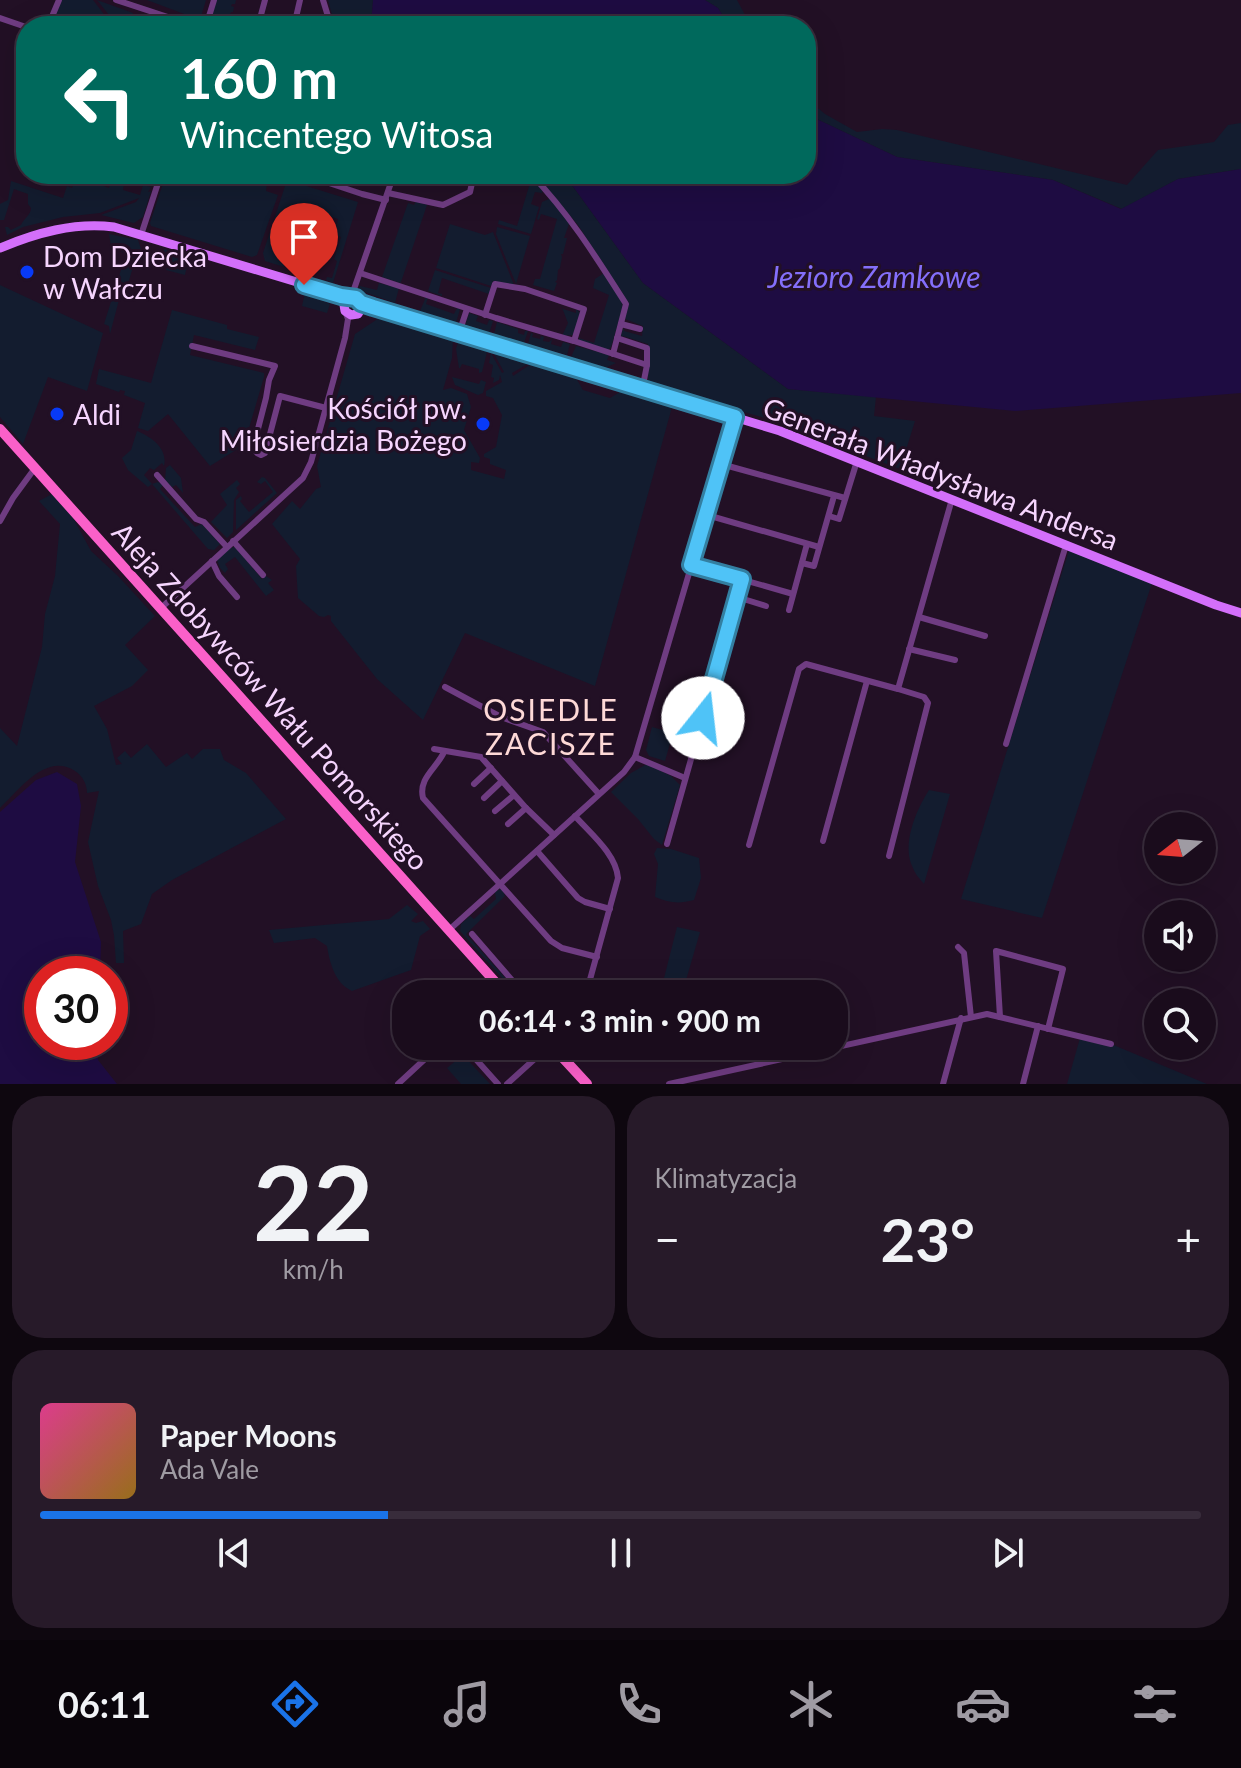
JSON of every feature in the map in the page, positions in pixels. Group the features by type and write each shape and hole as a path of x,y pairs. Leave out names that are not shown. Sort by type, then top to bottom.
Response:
{"main road":[{"name":"Generała Władysława Andersa","path":"0,248 43,233 79,226 114,227 320,290 353,306 392,312 803,440 1241,613"},
{"name":"Aleja Zdobywców Wału Pomorskiego","path":"0,429 494,980"},
{"path":"564,1060 587,1084"}],"street":[{"path":"116,0 165,16"},
{"path":"141,235 158,184"},
{"path":"332,184 362,194 443,205 470,192 472,184"},
{"path":"160,609 303,478 311,462 342,352 360,273 391,184"},
{"path":"541,184 576,226 626,304 613,354"},
{"path":"360,273 647,365"},
{"path":"485,315 495,284 525,289 584,309 574,341"},
{"path":"342,352 353,306"},
{"path":"459,333 467,309"},
{"path":"621,324 640,329"},
{"path":"617,338 647,348 642,390"},
{"path":"192,346 275,366 253,448 261,455 265,453 280,396"},
{"path":"267,392 326,408"},
{"path":"449,930 624,772 635,757 735,417"},
{"path":"829,516 839,519 857,461"},
{"path":"721,464 845,498"},
{"path":"0,521 35,468"},
{"path":"157,475 196,519 204,522 263,575"},
{"path":"802,563 814,566 834,496"},
{"path":"898,689 952,499"},
{"path":"707,515 819,547"},
{"path":"789,610 807,544"},
{"path":"1006,744 1066,545"},
{"path":"212,561 219,576 237,597"},
{"path":"691,565 793,594"},
{"path":"667,844 742,579"},
{"path":"737,597 766,606"},
{"path":"919,617 985,636"},
{"path":"909,649 955,660"},
{"path":"749,845 799,669 806,664 924,697 928,703 889,856"},
{"path":"823,841 867,681"},
{"path":"445,687 501,717 543,732 599,794"},
{"path":"434,749 481,757 554,835"},
{"path":"444,752 439,763 427,775 422,788 423,798 555,945 597,957"},
{"path":"635,757 685,778"},
{"path":"474,784 491,768"},
{"path":"484,798 502,781"},
{"path":"495,811 514,795"},
{"path":"508,824 526,808"},
{"path":"575,816 615,863 618,878 590,980"},
{"path":"537,851 578,898 610,909"},
{"path":"472,934 512,980"},
{"path":"958,947 964,953 971,1017"},
{"path":"1000,1017 996,951 1063,969 1048,1029"},
{"path":"669,1084 987,1014 1111,1044"},
{"path":"943,1084 961,1018"},
{"path":"1023,1084 1038,1026"},
{"path":"398,1084 424,1060"},
{"path":"477,1060 498,1084"},
{"path":"507,1084 535,1060"}],"shaded area":[{"path":"62,0 93,0 105,16 55,16"},
{"path":"97,0 133,13 132,16 110,16"},
{"path":"147,0 206,0 201,16 189,16"},
{"path":"214,0 236,0 229,16 209,16"},
{"path":"328,0 373,0 372,16 332,16"},
{"path":"705,0 737,0 746,16 723,16 718,8"},
{"path":"816,106 857,132 897,130 1127,185 1158,150 1214,142 1228,125 1241,123 1241,169 1178,179 1122,209 1053,180 897,157 816,119"},
{"path":"11,181 63,198 67,186 72,188 73,184 98,184 109,188 110,184 124,184 123,190 140,195 143,185 151,187 148,192 151,191 143,217 134,223 101,215 136,202 139,198 100,213 63,217 23,227 7,235 5,227 11,230 21,225 31,208 28,194 14,189 4,220 0,220 0,204 8,200"},
{"path":"163,184 267,184 266,191 278,195 257,255 252,257 151,226"},
{"path":"286,184 300,184 358,202 333,283 326,280 327,277 332,278 337,261 334,259 341,237 334,235 338,219 292,205 279,249 288,252 283,260 286,261 284,267 265,261 263,253"},
{"path":"530,184 538,184 543,190 542,193 535,192 531,204 539,207 531,234 498,224 499,220 517,226"},
{"path":"543,184 571,184 643,283 788,389 876,397 874,416 915,421 900,469 768,419 648,385 648,344 622,338 621,335 624,329 642,336 643,326 625,319 629,303 578,225"},
{"path":"549,199 569,224 554,291 533,285 535,279 540,279 557,219 541,214 537,219 542,202"},
{"path":"416,201 427,205 400,283 382,277 408,203 414,205"},
{"path":"450,224 485,235 493,232 514,285 493,281 491,286 436,268"},
{"path":"497,227 530,236 516,284 496,234"},
{"path":"109,234 138,240 141,249 124,297 120,296 110,334 109,326 104,324 126,254 111,246"},
{"path":"164,249 189,256 185,275 166,270 170,257 163,253"},
{"path":"435,270 491,288 489,294 442,278 438,293 442,296 428,291"},
{"path":"604,273 623,307 608,350 579,341 579,338 594,343 609,295 593,288 595,279"},
{"path":"379,283 399,288 395,303 359,290 360,286 377,290"},
{"path":"0,285 103,333 87,391 48,377 23,444 0,417"},
{"path":"305,293 330,304 327,313 302,306"},
{"path":"426,297 426,304 454,314 457,308 460,309 456,323 420,311"},
{"path":"561,305 563,309 576,313 576,308 580,313 573,335 562,336 568,323"},
{"path":"172,310 259,337 255,350 194,335 190,355 264,373 244,445 210,466 168,414 148,431 138,428 145,403 124,395 125,391 96,384 99,369 151,383"},
{"path":"469,313 478,316 476,321 487,325 489,320 493,321 489,334 465,326"},
{"path":"379,318 453,338 452,358 443,390 451,388 467,394 471,407 464,430 480,458 479,463 471,462 471,470 504,479 506,470 490,464 490,459 484,457 496,447 502,415 493,398 486,396 486,391 502,382 500,375 499,380 493,383 493,365 489,363 491,353 504,372 492,350 531,362 512,373 513,376 531,364 576,378 583,390 610,398 620,392 672,407 595,686 465,633 423,720 377,679 331,621 331,616 319,616 298,598 296,566 300,559 272,524 292,501 300,509 321,487 317,466 355,334"},
{"path":"497,322 518,329 518,333 524,335 528,331 524,343 494,334"},
{"path":"531,333 532,337 544,337 543,341 552,339 551,344 561,347 563,342 570,344 567,355 528,344"},
{"path":"459,339 488,348 482,372 462,364 459,368 456,349"},
{"path":"576,346 609,355 607,360 616,363 603,369 571,357"},
{"path":"452,377 479,384 481,380 486,382 483,393 478,395 455,385"},
{"path":"137,431 153,440 164,454 164,466 162,463 154,470 150,468 144,475 152,484 148,487 128,470 122,458 131,450"},
{"path":"170,465 181,478 183,493 165,480 166,468"},
{"path":"262,477 277,493 236,530 236,500 241,496 240,501 249,512 273,492 265,481 261,484 257,482"},
{"path":"237,480 240,484 234,500 233,532 227,538 211,522 227,505 220,494"},
{"path":"158,482 163,485 160,489 195,527 202,524 220,544 214,550 208,549 152,484"},
{"path":"52,494 72,516 91,551 155,616 125,645 148,670 132,686 94,706 107,729 116,765 122,764 117,758 125,751 131,758 147,744 166,767 187,753 192,759 203,749 220,749 224,760 246,773 286,819 172,880 152,894 141,924 123,931 124,956 116,956 111,920 98,886 88,842 99,791 87,793 78,773 64,766 54,766 24,783 0,808 0,728 17,746 42,647 45,614 55,576 60,524 39,501"},
{"path":"235,547 262,579 266,576 272,580 268,583 274,590 266,596 235,557 225,564 228,569 225,573 220,568 217,560"},
{"path":"1070,547 1153,580 1042,918 961,899"},
{"path":"652,727 673,733 665,761 649,756 646,750"},
{"path":"647,764 671,776 680,785 662,845 611,792 631,773"},
{"path":"929,790 950,794 924,884 910,859 909,838 919,807"},
{"path":"657,848 699,858 701,878 694,900 674,902 655,897 658,864 654,854"},
{"path":"502,888 505,896 466,934 507,980 460,931 461,924 470,916 474,919 496,899 495,892"},
{"path":"407,905 418,914 411,921 423,921 430,929 420,936 411,970 352,991 337,978 327,946 315,938 274,943 269,930 389,919"},
{"path":"677,927 700,932 686,980 664,980"},
{"path":"1080,1038 1111,1044 1207,1084 1067,1084"},
{"path":"457,1060 468,1060 490,1084 461,1084 447,1068"}],"water":[{"path":"373,0 705,0 718,8 723,16 372,16"},
{"name":"Jezioro Zamkowe","path":"816,119 897,157 1053,180 1121,209 1178,179 1241,169 1241,393 1015,411 788,389 643,283 571,184 816,184"},
{"path":"57,772 77,784 81,806 75,862 101,942 101,956 24,956 24,1060 98,1060 117,1084 0,1084 0,812 36,780"}],"place":[{"name":"Dom Dziecka w Wałczu","path":"27,272"},
{"name":"Aldi","path":"57,414"},
{"name":"Kościół pw. Miłosierdzia Bożego","path":"483,424"}],"district":[{"name":"OSIEDLE ZACISZE","path":"551,726"}],"route":[{"path":"304,285 356,298 373,307 735,417 691,565 742,579 703,718"}]}
